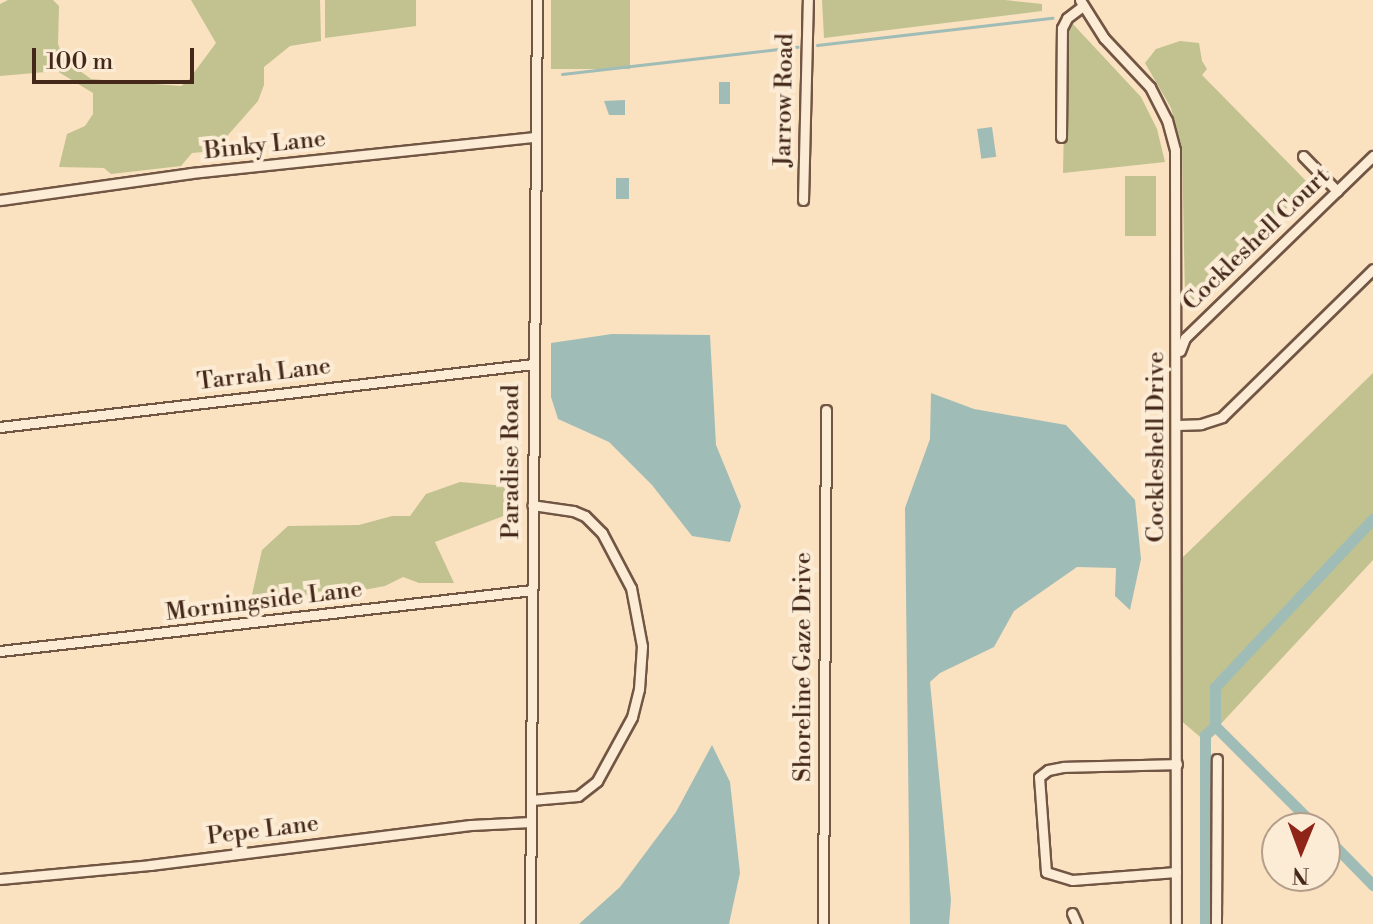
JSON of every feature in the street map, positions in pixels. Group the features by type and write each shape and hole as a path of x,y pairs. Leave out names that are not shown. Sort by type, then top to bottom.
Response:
{"street":[{"name":"Paradise Road","path":"530,924 537,0"},
{"name":"Jarrow Road","path":"803,200 808,0"},
{"path":"1061,137 1062,28 1082,3"},
{"name":"Cockleshell Drive","path":"1082,3 1104,38 1150,87 1173,141 1178,358 1176,924"},
{"name":"Binky Lane","path":"0,200 191,173 535,137"},
{"path":"1303,156 1337,191"},
{"name":"Cockleshell Court","path":"1178,358 1185,338 1373,156"},
{"path":"1177,425 1201,424 1222,417 1373,269"},
{"name":"Tarrah Lane","path":"0,427 533,364"},
{"name":"Shoreline Gaze Drive","path":"823,924 826,410"},
{"path":"531,800 578,796 597,781 632,717 639,689 642,646 631,588 602,533 585,516 573,511 532,505"},
{"name":"Morningside Lane","path":"0,651 42,649 532,590"},
{"path":"1216,924 1217,759"},
{"path":"1176,872 1072,880 1046,872 1039,777 1048,770 1064,767 1177,764"},
{"name":"Pepe Lane","path":"0,879 150,865 471,825 531,822"},
{"path":"1072,913 1077,924"}],"green space":[{"path":"8,0 53,0 59,6 58,44 64,59 91,79 181,86 187,82 216,43 191,0 320,0 321,41 290,46 264,67 264,85 258,101 214,151 192,153 181,166 111,174 104,168 59,167 67,134 85,126 93,114 93,93 57,71 0,76 0,4"},
{"path":"325,0 416,0 416,26 325,38"},
{"path":"551,0 630,0 630,69 551,69"},
{"path":"822,0 1005,0 1042,4 1042,11 824,38"},
{"path":"1071,22 1141,97 1157,129 1165,162 1063,173 1066,29"},
{"path":"1180,41 1199,43 1202,61 1207,69 1202,75 1310,185 1191,302 1185,299 1182,147 1171,108 1145,63 1156,49"},
{"path":"1125,176 1156,176 1156,236 1125,236"},
{"path":"1373,373 1373,560 1205,741 1179,719 1182,558"},
{"path":"460,482 506,486 506,515 435,542 454,583 419,583 403,577 385,586 315,599 251,599 262,550 288,526 359,525 392,516 410,516 426,494"}],"water":[{"path":"719,82 730,82 730,104 719,104"},
{"path":"625,100 625,115 609,115 604,101"},
{"path":"992,127 996,157 981,159 977,129"},
{"path":"616,178 629,178 629,199 616,199"},
{"path":"612,334 710,335 716,445 741,506 730,542 692,536 652,485 609,442 558,419 551,397 551,343"},
{"path":"931,393 974,409 1066,425 1135,500 1141,559 1130,610 1115,596 1116,568 1077,567 1014,611 994,647 940,673 930,682 951,900 949,924 910,924 905,508 930,439"},
{"path":"712,745 730,782 740,873 729,924 579,924 620,887 676,812"}],"waterway":[{"path":"817,45 1052,18"},
{"path":"562,74 797,47"},
{"path":"1301,812 1215,726 1215,687 1373,519"},
{"path":"1205,924 1205,735 1215,726"},
{"path":"1341,852 1373,885"}]}
